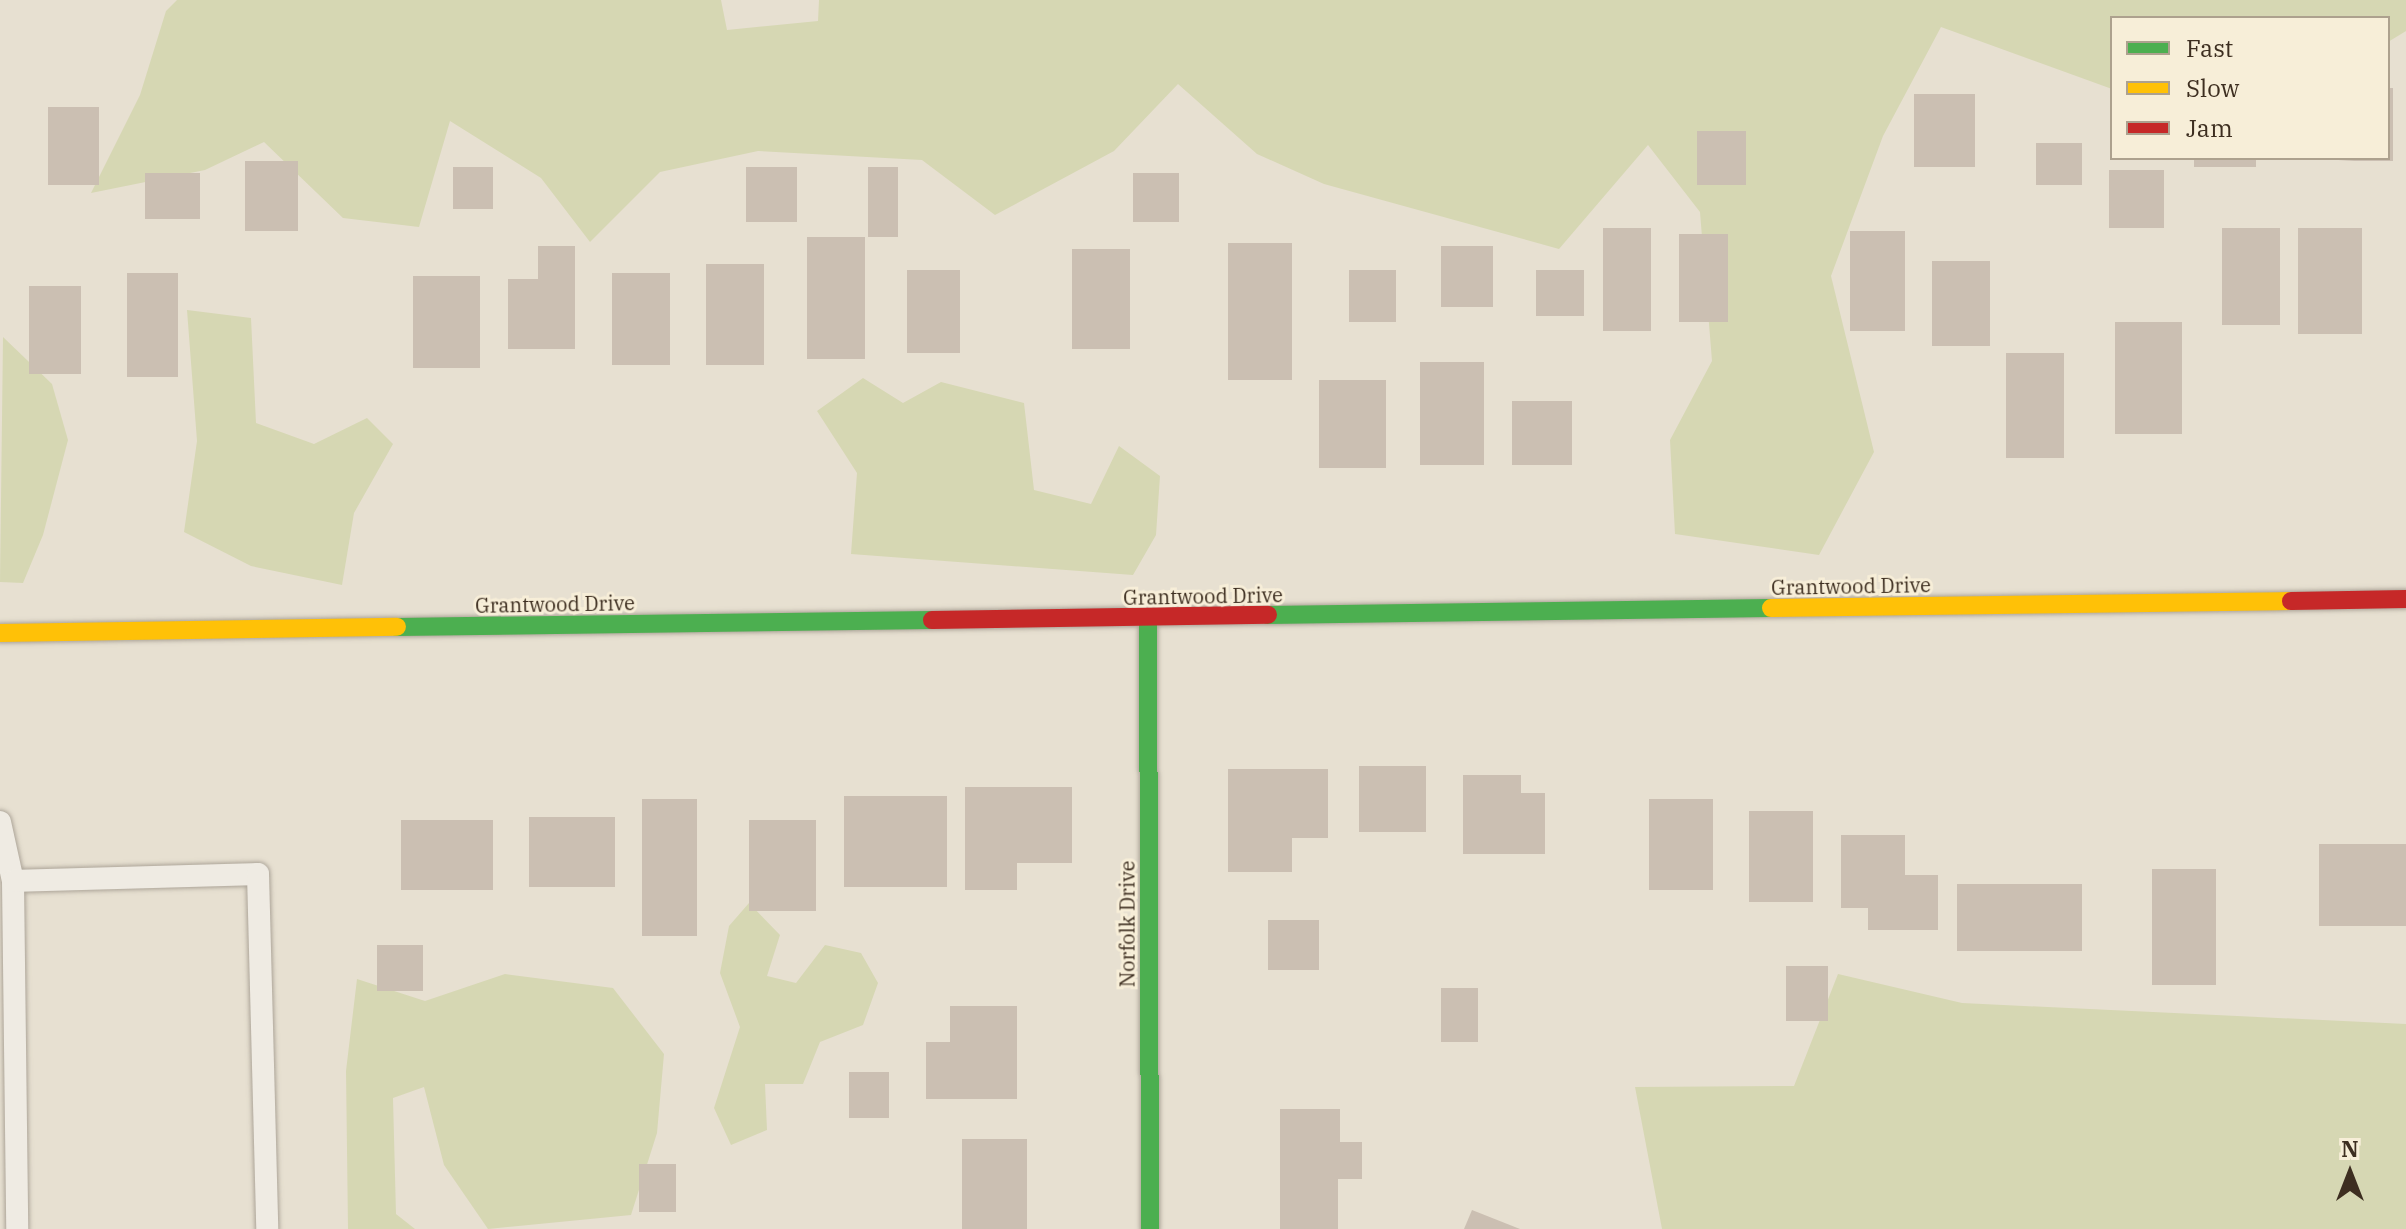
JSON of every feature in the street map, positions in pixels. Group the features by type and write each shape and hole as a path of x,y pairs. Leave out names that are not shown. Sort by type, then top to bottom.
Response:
{"street":[{"name":"Grantwood Drive","path":"0,633 2406,599"},
{"name":"Norfolk Drive","path":"1148,619 1150,1229"}],"lane":[{"path":"0,822 13,881 17,1229"},
{"path":"13,881 258,874 267,1229"}],"green space":[{"path":"177,0 721,0 727,30 818,21 819,0 2406,0 2406,31 2390,41 2390,16 2110,16 2110,88 1941,27 1883,136 1831,276 1874,452 1819,555 1675,534 1670,440 1712,361 1700,212 1648,145 1559,249 1324,184 1257,154 1178,84 1114,151 995,215 922,160 758,151 660,172 590,242 541,178 450,121 419,227 343,218 264,142 205,170 91,193 140,95 166,11"},
{"path":"187,310 251,318 256,423 314,444 367,418 393,444 354,513 342,585 251,566 184,532 197,441"},
{"path":"3,337 52,384 68,440 43,535 23,583 0,582"},
{"path":"863,378 903,403 941,382 1024,403 1034,490 1091,504 1119,446 1160,476 1156,535 1133,575 851,554 857,473 817,411"},
{"path":"749,903 780,935 767,976 796,983 825,945 861,953 878,983 863,1025 820,1042 803,1084 765,1084 767,1130 731,1145 714,1108 740,1027 720,973 729,926"},
{"path":"505,974 613,988 664,1054 657,1133 631,1215 488,1229 444,1165 424,1087 393,1098 396,1214 415,1229 348,1229 346,1071 357,979 425,1001"},
{"path":"1838,974 1962,1003 2406,1024 2406,1229 1662,1229 1635,1087 1794,1086"}],"building":[{"path":"2390,88 2393,88 2393,161 2338,161 2390,160"},
{"path":"1914,94 1975,94 1975,167 1914,167"},
{"path":"48,107 99,107 99,185 48,185"},
{"path":"1697,131 1746,131 1746,185 1697,185"},
{"path":"2036,143 2082,143 2082,185 2036,185"},
{"path":"2194,160 2256,160 2256,167 2194,167"},
{"path":"245,161 298,161 298,231 245,231"},
{"path":"453,167 493,167 493,209 453,209"},
{"path":"746,167 797,167 797,222 746,222"},
{"path":"868,167 898,167 898,237 868,237"},
{"path":"2109,170 2164,170 2164,228 2109,228"},
{"path":"145,173 200,173 200,219 145,219"},
{"path":"1133,173 1179,173 1179,222 1133,222"},
{"path":"1603,228 1651,228 1651,331 1603,331"},
{"path":"2222,228 2280,228 2280,325 2222,325"},
{"path":"2298,228 2362,228 2362,334 2298,334"},
{"path":"1850,231 1905,231 1905,331 1850,331"},
{"path":"1679,234 1728,234 1728,322 1679,322"},
{"path":"807,237 865,237 865,359 807,359"},
{"path":"1228,243 1292,243 1292,380 1228,380"},
{"path":"538,246 575,246 575,349 508,349 508,279 538,279"},
{"path":"1441,246 1493,246 1493,307 1441,307"},
{"path":"1072,249 1130,249 1130,349 1072,349"},
{"path":"1932,261 1990,261 1990,346 1932,346"},
{"path":"706,264 764,264 764,365 706,365"},
{"path":"907,270 960,270 960,353 907,353"},
{"path":"1349,270 1396,270 1396,322 1349,322"},
{"path":"1536,270 1584,270 1584,316 1536,316"},
{"path":"127,273 178,273 178,377 127,377"},
{"path":"612,273 670,273 670,365 612,365"},
{"path":"413,276 480,276 480,368 413,368"},
{"path":"29,286 81,286 81,374 29,374"},
{"path":"2115,322 2182,322 2182,434 2115,434"},
{"path":"2006,353 2064,353 2064,458 2006,458"},
{"path":"1420,362 1484,362 1484,465 1420,465"},
{"path":"1319,380 1386,380 1386,468 1319,468"},
{"path":"1512,401 1572,401 1572,465 1512,465"},
{"path":"1359,766 1426,766 1426,832 1359,832"},
{"path":"1228,769 1328,769 1328,838 1292,838 1292,872 1228,872"},
{"path":"1463,775 1521,775 1521,793 1545,793 1545,854 1463,854"},
{"path":"965,787 1072,787 1072,863 1017,863 1017,890 965,890"},
{"path":"844,796 947,796 947,887 844,887"},
{"path":"642,799 697,799 697,936 642,936"},
{"path":"1649,799 1713,799 1713,890 1649,890"},
{"path":"1749,811 1813,811 1813,902 1749,902"},
{"path":"529,817 615,817 615,887 529,887"},
{"path":"401,820 493,820 493,890 401,890"},
{"path":"749,820 816,820 816,911 749,911"},
{"path":"1841,835 1905,835 1905,875 1938,875 1938,930 1868,930 1868,908 1841,908"},
{"path":"2319,844 2406,844 2406,926 2319,926"},
{"path":"2152,869 2216,869 2216,985 2152,985"},
{"path":"1957,884 2082,884 2082,951 1957,951"},
{"path":"1268,920 1319,920 1319,970 1268,970"},
{"path":"377,945 423,945 423,991 377,991"},
{"path":"1786,966 1828,966 1828,1021 1786,1021"},
{"path":"1441,988 1478,988 1478,1042 1441,1042"},
{"path":"950,1006 1017,1006 1017,1099 926,1099 926,1042 950,1042"},
{"path":"849,1072 889,1072 889,1118 849,1118"},
{"path":"1280,1109 1340,1109 1340,1142 1362,1142 1362,1179 1338,1179 1338,1229 1280,1229"},
{"path":"962,1139 1027,1139 1027,1229 962,1229"},
{"path":"639,1164 676,1164 676,1212 639,1212"},
{"path":"1472,1210 1520,1229 1464,1229"}],"traffic: fast":[{"path":"1268,615 1771,608"},
{"path":"1148,619 1150,1229"},
{"path":"397,627 932,620"}],"traffic: slow":[{"path":"1771,608 2291,601"},
{"path":"0,633 397,627"}],"traffic: jam":[{"path":"2291,601 2406,599"},
{"path":"932,620 1268,615"}]}
